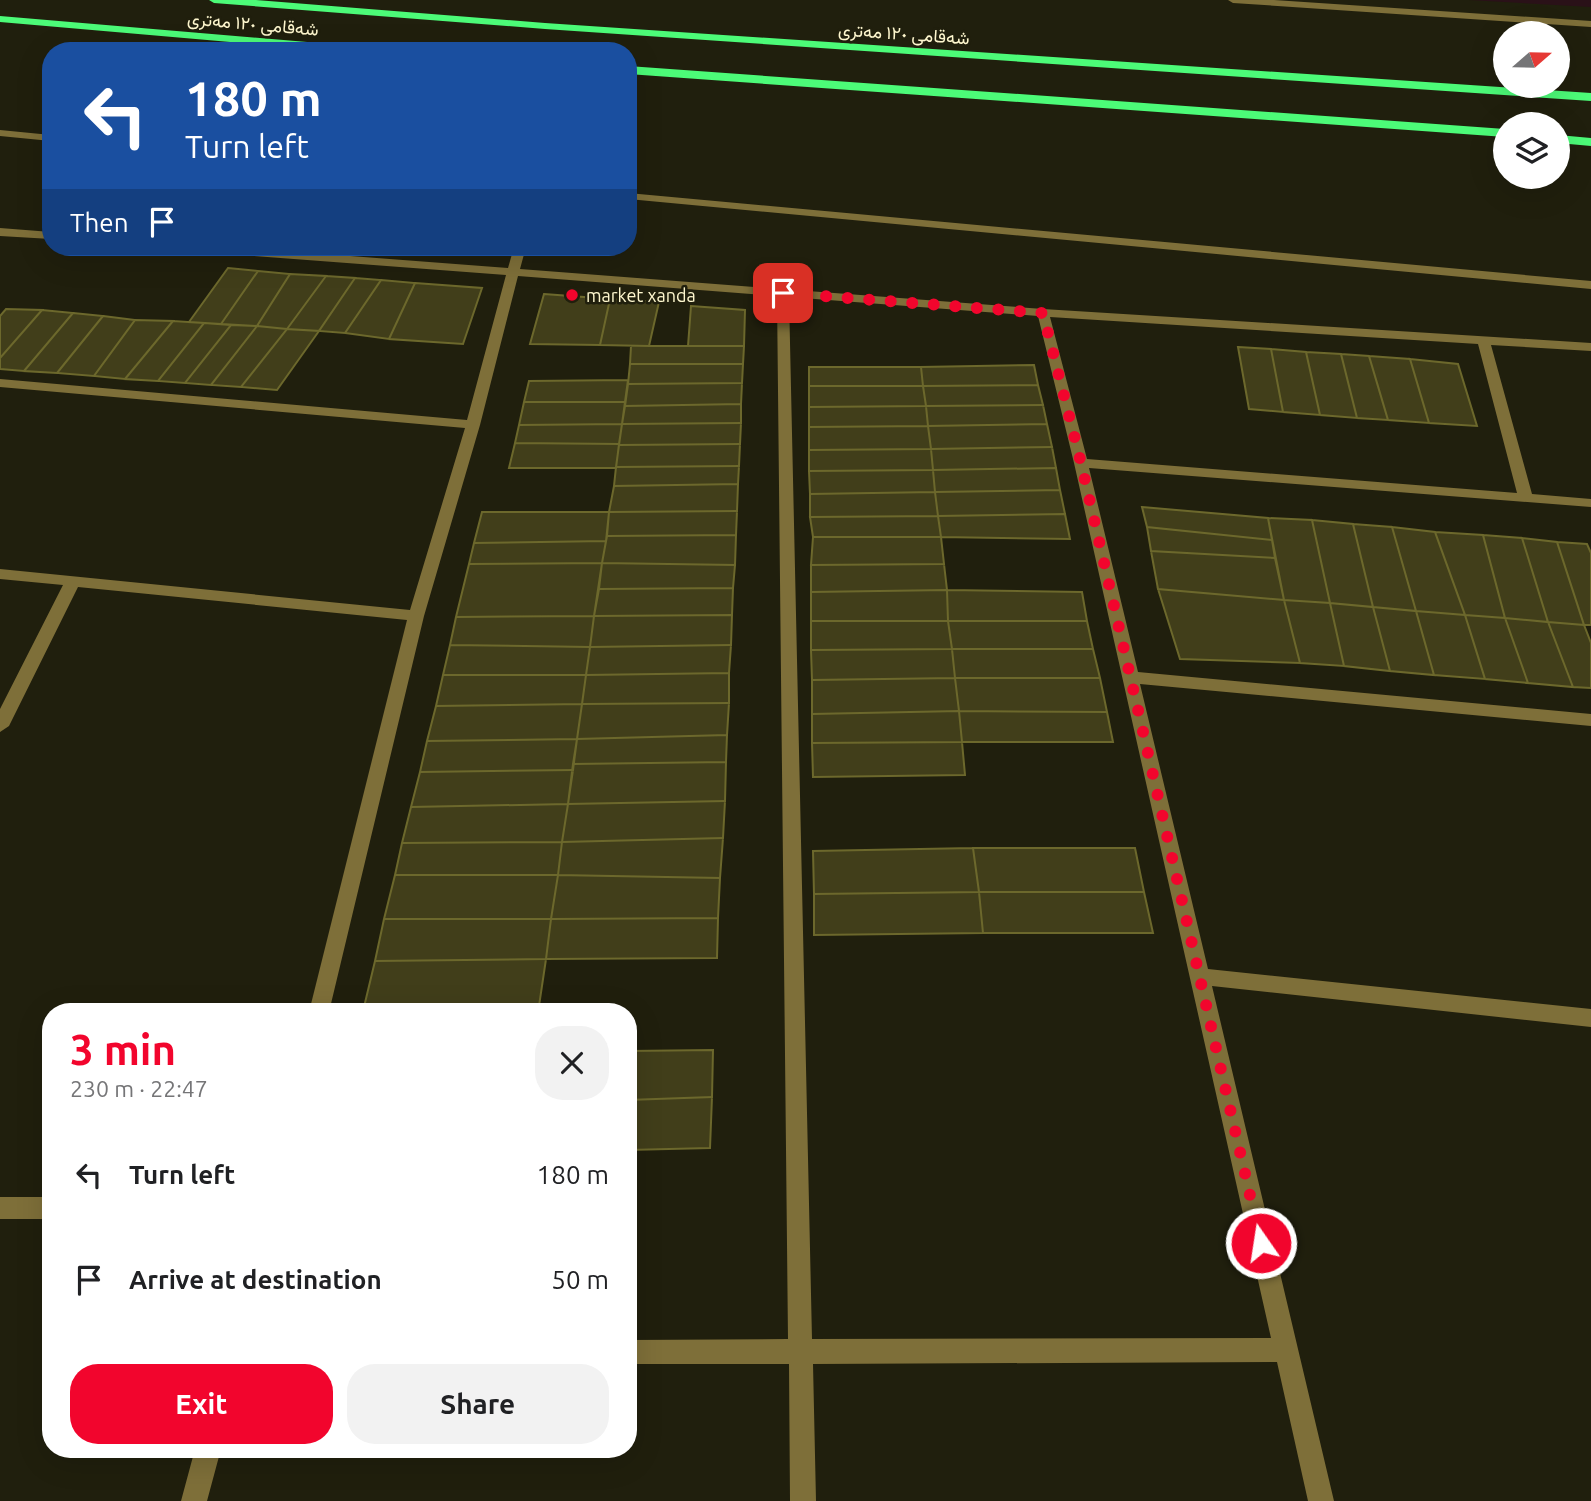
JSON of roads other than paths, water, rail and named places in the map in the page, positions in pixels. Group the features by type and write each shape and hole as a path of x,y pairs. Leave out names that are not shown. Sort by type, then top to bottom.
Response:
{"highway":[{"name":"شەقامی ١٢٠ مەتری","path":"214,0 545,26 1331,80 1591,95"},
{"name":"شەقامی ١٢٠ مەتری","path":"0,19 272,42"},
{"path":"637,71 1493,132"},
{"path":"1570,139 1591,141"}],"street":[{"path":"1233,0 1300,2 1591,24"},
{"path":"0,133 42,137"},
{"path":"637,197 1591,285"},
{"path":"0,232 42,235"},
{"path":"306,256 1043,313 1591,347"},
{"path":"321,1003 416,616 474,425 517,256"},
{"path":"783,293 803,1350 803,1501"},
{"path":"1043,313 1081,463 1321,1501"},
{"path":"1484,341 1526,498"},
{"path":"0,383 474,425"},
{"path":"1081,463 1591,503"},
{"path":"0,574 416,616"},
{"path":"0,726 73,581"},
{"path":"1130,677 1591,720"},
{"path":"1198,976 1591,1018"},
{"path":"0,1208 42,1208"},
{"path":"637,1352 1286,1350"},
{"path":"194,1501 206,1458"}],"place":[{"name":"market xanda","path":"572,295"}]}
